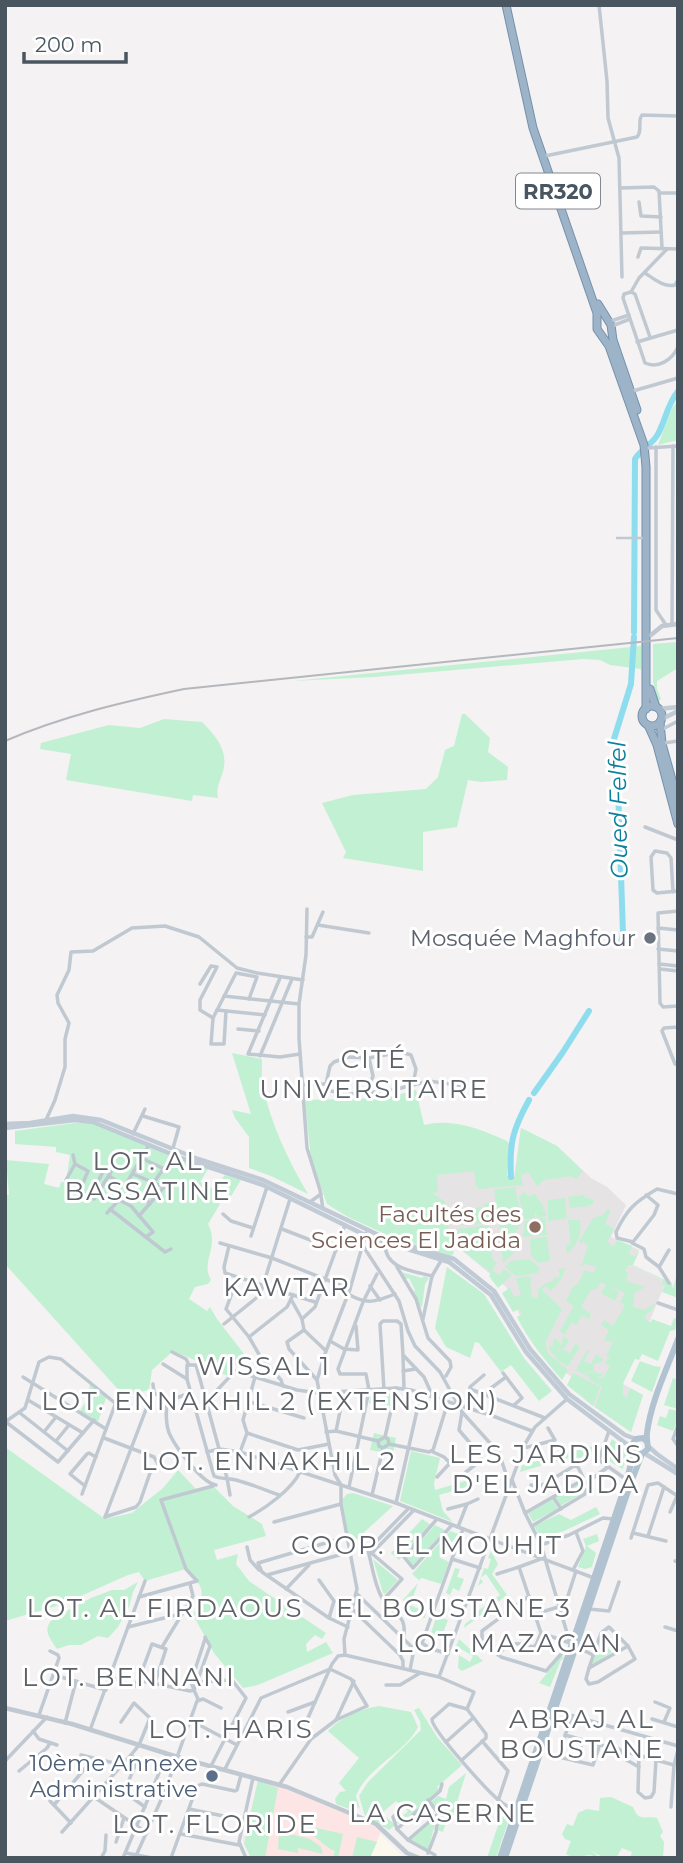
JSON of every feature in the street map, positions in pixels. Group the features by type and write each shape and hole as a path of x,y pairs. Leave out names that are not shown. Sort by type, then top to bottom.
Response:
{"highway":[{"name":"RR320","path":"508,5 545,156 606,326 610,346 648,446 646,709 642,716 657,745 677,819"},
{"name":"RR320","path":"508,5 533,128 631,392 648,446 650,689 661,720 662,744 678,801"},
{"path":"646,709 657,708"},
{"path":"648,725 654,726 661,720"}],"main road":[{"path":"657,708 678,709"},
{"path":"661,720 678,709"},
{"path":"5,1126 72,1116 92,1117 197,1161"},
{"path":"5,1126 46,1120 93,1122 267,1187 367,1237 442,1259 459,1268 487,1290 526,1352 567,1399 610,1429 633,1450 678,1471"},
{"path":"207,1164 244,1172 310,1202 367,1237 456,1258 494,1292 530,1349 569,1394 625,1435 648,1444 678,1471"},
{"path":"505,1858 554,1710 572,1646 588,1609 627,1480 633,1450 678,1331"},
{"path":"500,1858 572,1646 648,1444 650,1421 678,1339"}],"street":[{"path":"598,5 607,81 608,118 619,158 622,277"},
{"path":"545,156 639,136 642,115 678,116"},
{"path":"620,188 654,187 660,193 662,232 666,249"},
{"path":"660,193 678,193"},
{"path":"639,202 641,216 661,217"},
{"path":"621,233 662,232"},
{"path":"678,243 666,249 631,292 623,297 644,361 650,365 669,360 678,348"},
{"path":"638,257 641,247 678,250"},
{"path":"645,272 670,286 675,285 678,280"},
{"path":"631,292 636,295 650,337"},
{"path":"606,326 629,317"},
{"path":"637,342 678,330"},
{"path":"631,392 678,378"},
{"path":"648,446 675,446 672,478 675,533 672,624 656,610 648,446"},
{"path":"672,478 678,479"},
{"path":"617,538 647,538"},
{"path":"651,635 659,628 672,624"},
{"path":"660,731 678,721"},
{"path":"662,744 678,741"},
{"path":"645,827 678,840"},
{"path":"655,851 667,853 671,858 675,891 657,893 653,890 651,857 655,851"},
{"path":"307,909 299,1004 300,1054 307,1148 323,1209"},
{"path":"678,911 658,912 660,1006 678,1006"},
{"path":"306,937 312,937 323,912"},
{"path":"317,925 369,933"},
{"path":"46,1120 65,1067 65,1039 69,1023 58,1003 57,995 69,970 71,951 93,951 132,928 166,926 199,937 237,968 303,981"},
{"path":"658,928 678,930"},
{"path":"658,949 678,951"},
{"path":"200,984 211,966 216,968 200,1000 200,1010 213,1018"},
{"path":"659,967 678,969"},
{"path":"226,1011 224,1044 211,1044 213,1018 236,973 257,977 249,999"},
{"path":"281,977 248,1054 279,1057 300,1054"},
{"path":"260,1056 292,979"},
{"path":"224,996 299,1004"},
{"path":"217,1010 265,1015"},
{"path":"678,1027 664,1028 662,1031 675,1064 678,1065"},
{"path":"238,1029 258,1031"},
{"path":"413,1084 416,1069 408,1053 401,1052 369,1058 348,1057 334,1062 327,1074 326,1084 331,1091 340,1094 389,1091 429,1082 464,1086"},
{"path":"367,1092 373,1076 369,1058"},
{"path":"302,1086 326,1084"},
{"path":"133,1134 145,1109"},
{"path":"142,1115 179,1127 172,1149"},
{"path":"125,1186 149,1145"},
{"path":"66,1180 75,1164 73,1155"},
{"path":"141,1158 169,1171"},
{"path":"75,1164 88,1171 80,1190 87,1195 103,1170 142,1195 150,1204"},
{"path":"154,1182 164,1168"},
{"path":"132,1173 164,1187 139,1216"},
{"path":"94,1199 110,1174"},
{"path":"251,1236 267,1187"},
{"path":"669,1283 659,1267 646,1256 644,1249 617,1238 616,1232 628,1210 646,1195 661,1188 678,1194"},
{"path":"310,1202 321,1194"},
{"path":"630,1242 658,1207 657,1203 646,1195"},
{"path":"223,1324 259,1297 290,1199"},
{"path":"146,1237 153,1232 131,1206 119,1200 108,1211 165,1252 171,1249"},
{"path":"223,1214 231,1221 253,1228"},
{"path":"302,1319 313,1309 345,1225"},
{"path":"282,1229 336,1250"},
{"path":"345,1655 344,1642 356,1593 356,1576 346,1537 341,1485 335,1475 317,1380 367,1237"},
{"path":"367,1237 399,1301 415,1346 440,1372 462,1412 499,1453 541,1545 572,1646"},
{"path":"220,1243 272,1258 350,1289"},
{"path":"385,1244 387,1255 410,1287 430,1342 450,1361 451,1367 446,1376"},
{"path":"229,1246 224,1271 315,1303"},
{"path":"659,1267 669,1250"},
{"path":"422,1323 432,1276 442,1259"},
{"path":"397,1267 432,1276"},
{"path":"349,1487 369,1390 366,1374 338,1373 344,1349 377,1274"},
{"path":"238,1277 226,1309 283,1386"},
{"path":"370,1286 380,1300"},
{"path":"348,1294 363,1302 380,1300 395,1294"},
{"path":"293,1295 292,1301 302,1319 304,1330 326,1350"},
{"path":"249,1337 292,1301"},
{"path":"658,1303 678,1310"},
{"path":"419,1308 425,1308"},
{"path":"384,1390 380,1324 383,1321 397,1321 401,1324 404,1389"},
{"path":"355,1324 358,1350"},
{"path":"304,1330 287,1344 317,1380"},
{"path":"330,1341 344,1349 367,1349"},
{"path":"172,1352 186,1359 189,1364"},
{"path":"403,1355 429,1384 433,1397"},
{"path":"94,1420 58,1462 6,1422 20,1413 28,1400 38,1362 42,1359 61,1359 115,1403"},
{"path":"265,1362 253,1377 242,1423 247,1433 298,1450 329,1444"},
{"path":"163,1364 187,1379"},
{"path":"189,1364 186,1367 187,1379 215,1486"},
{"path":"189,1364 198,1368 230,1495"},
{"path":"402,1371 416,1369"},
{"path":"206,1402 235,1371 283,1386 319,1392 404,1389 532,1431"},
{"path":"484,1375 469,1388 545,1418"},
{"path":"483,1394 504,1375 522,1398 514,1405"},
{"path":"23,1377 106,1429"},
{"path":"103,1438 130,1449 154,1457 161,1464 150,1473 140,1503 136,1507 105,1517 130,1449 153,1391 153,1384"},
{"path":"326,1432 336,1431 378,1441 385,1437 396,1388"},
{"path":"153,1391 168,1401"},
{"path":"336,1431 344,1392"},
{"path":"168,1401 190,1393"},
{"path":"396,1503 421,1393"},
{"path":"82,1494 118,1394"},
{"path":"439,1677 524,1448 532,1431 567,1399"},
{"path":"28,1400 83,1433"},
{"path":"168,1401 169,1434 191,1465 215,1486"},
{"path":"247,1401 304,1418"},
{"path":"431,1451 435,1447 448,1402"},
{"path":"462,1412 458,1430 476,1449 481,1459 466,1472"},
{"path":"20,1413 68,1451"},
{"path":"44,1433 56,1417"},
{"path":"56,1441 69,1425"},
{"path":"678,1425 673,1439 678,1446"},
{"path":"524,1448 555,1440 548,1428"},
{"path":"610,1429 599,1458 627,1480"},
{"path":"240,1452 247,1433"},
{"path":"385,1437 389,1444"},
{"path":"378,1441 383,1448"},
{"path":"372,1495 383,1448 389,1444 431,1451 444,1457 450,1463 437,1477"},
{"path":"207,1452 219,1449 240,1452 349,1487 596,1579"},
{"path":"85,1486 70,1474 87,1454 96,1457"},
{"path":"531,1485 539,1487 576,1466 583,1475 581,1484 586,1492 532,1526"},
{"path":"525,1513 608,1467"},
{"path":"212,1472 217,1478 227,1478 279,1496"},
{"path":"249,1517 295,1484 300,1472"},
{"path":"666,1541 632,1535 648,1485 656,1483 677,1496"},
{"path":"139,1597 197,1581 186,1569 161,1500 215,1486"},
{"path":"648,1536 664,1487"},
{"path":"670,1512 678,1489"},
{"path":"553,1497 561,1509"},
{"path":"448,1509 478,1499"},
{"path":"274,1522 341,1504"},
{"path":"448,1654 422,1643 452,1559 467,1504"},
{"path":"370,1552 411,1509"},
{"path":"541,1545 603,1518 614,1519"},
{"path":"437,1519 404,1557 413,1568 452,1525"},
{"path":"535,1614 559,1607 566,1602 583,1551 576,1532"},
{"path":"261,1571 258,1562 346,1537"},
{"path":"247,1547 250,1560 261,1571 329,1618 348,1627"},
{"path":"267,1575 350,1552"},
{"path":"370,1552 402,1579 383,1600"},
{"path":"370,1552 383,1600 403,1619 403,1639"},
{"path":"452,1559 480,1567"},
{"path":"497,1574 544,1559"},
{"path":"286,1589 310,1563"},
{"path":"498,1655 505,1646 514,1642 533,1647 541,1633 519,1567"},
{"path":"319,1580 334,1601 329,1618"},
{"path":"90,1730 145,1581"},
{"path":"588,1609 609,1611 619,1582"},
{"path":"162,1647 193,1596 190,1584"},
{"path":"356,1593 414,1649 410,1670"},
{"path":"529,1596 481,1633 482,1639 498,1655 546,1671 572,1646"},
{"path":"352,1609 400,1655 403,1668"},
{"path":"128,1627 182,1613"},
{"path":"665,1627 678,1631"},
{"path":"611,1628 628,1646 635,1659 620,1670 589,1684 586,1678 601,1633 611,1628"},
{"path":"541,1633 593,1655"},
{"path":"194,1690 199,1682 209,1646 205,1637 191,1682 194,1690 198,1699 221,1708"},
{"path":"110,1677 135,1686 152,1644 166,1649 155,1683"},
{"path":"589,1668 628,1646"},
{"path":"39,1715 59,1658 50,1651"},
{"path":"303,1729 336,1658 345,1655 439,1677 474,1692 467,1709"},
{"path":"225,1769 261,1698 330,1669 354,1681 367,1706 336,1720 311,1740 279,1784"},
{"path":"386,1685 400,1685 420,1673"},
{"path":"53,1675 106,1690"},
{"path":"138,1680 194,1690"},
{"path":"199,1682 232,1680 246,1698 211,1766"},
{"path":"65,1723 76,1681"},
{"path":"336,1720 354,1681"},
{"path":"135,1856 165,1791 198,1699"},
{"path":"664,1722 672,1700"},
{"path":"288,1712 315,1702"},
{"path":"655,1702 670,1708"},
{"path":"62,1832 139,1745 150,1718 134,1703 121,1722"},
{"path":"462,1760 486,1734 467,1709 449,1704 431,1723 446,1742 498,1801 516,1809"},
{"path":"5,1708 47,1717 167,1754 279,1784 376,1824 410,1856 419,1858"},
{"path":"554,1710 678,1748 671,1807"},
{"path":"573,1716 559,1757 593,1765 600,1744"},
{"path":"5,1761 47,1717"},
{"path":"446,1742 474,1717"},
{"path":"652,1719 678,1727"},
{"path":"190,1720 237,1745"},
{"path":"33,1731 39,1739 57,1745"},
{"path":"565,1735 674,1765"},
{"path":"576,1761 583,1740"},
{"path":"482,1741 508,1769 498,1801"},
{"path":"19,1771 50,1743"},
{"path":"619,1749 621,1757 639,1767"},
{"path":"152,1858 124,1855 167,1754"},
{"path":"80,1755 122,1765"},
{"path":"124,1792 137,1760 131,1755"},
{"path":"639,1755 638,1793 642,1797 649,1798 654,1792 656,1760"},
{"path":"71,1823 52,1803 93,1759"},
{"path":"170,1858 199,1784 235,1791 242,1773"},
{"path":"246,1858 239,1845 254,1776"},
{"path":"109,1780 145,1807"},
{"path":"397,1829 440,1791 442,1784"},
{"path":"155,1787 165,1791"},
{"path":"673,1790 678,1788"},
{"path":"94,1797 147,1833"},
{"path":"428,1800 438,1813 436,1832 428,1853"},
{"path":"402,1807 393,1817 397,1829 408,1840 435,1856"},
{"path":"189,1809 243,1820"},
{"path":"408,1840 438,1813"},
{"path":"116,1842 124,1818"},
{"path":"181,1834 239,1845"},
{"path":"395,1842 402,1834"},
{"path":"103,1857 106,1835"}],"shaded area":[{"path":"521,1128 557,1146 591,1178 607,1187 626,1205 611,1237 639,1250 632,1265 666,1282 623,1384 643,1395 631,1432 589,1403 577,1380 561,1370 527,1330 506,1287 448,1239 428,1170 451,1166 514,1177"},
{"path":"259,1778 382,1829 370,1858 251,1858 243,1837"},
{"path":"380,1834 404,1858 370,1858"}],"green space":[{"path":"678,400 678,440 658,445 671,410"},
{"path":"678,642 678,668 657,681 661,699 658,702 653,682 653,644"},
{"path":"641,646 641,669 583,659 374,677 293,681"},
{"path":"462,714 490,738 488,752 508,767 507,780 468,780 457,827 423,832 423,871 343,858 346,852 322,803 353,795 426,789 438,777 445,750 454,746"},
{"path":"164,719 202,722 215,736 224,759 218,798 193,795 192,801 66,780 71,754 40,749 41,743 109,725 140,728"},
{"path":"232,1053 262,1059 262,1084 271,1115 308,1194 249,1168 249,1137 232,1110 251,1114"},
{"path":"416,1090 424,1125 456,1124 507,1141 507,1176 515,1177 521,1128 557,1146 583,1171 576,1179 571,1176 544,1180 537,1186 528,1172 521,1175 523,1185 479,1189 474,1171 437,1175 438,1190 434,1194 445,1202 444,1213 453,1244 449,1241 454,1252 452,1256 394,1238 327,1204 311,1159 305,1100 384,1098"},
{"path":"82,1122 96,1124 208,1169 200,1182 214,1189 225,1175 241,1180 231,1196 221,1191 215,1200 220,1204 208,1224 212,1240 208,1267 211,1280 208,1284 195,1287 189,1299 207,1311 210,1307 244,1354 228,1376 187,1356 172,1352 152,1370 149,1390 124,1396 5,1264 5,1195 9,1195 6,1160 49,1164 44,1184 59,1188 61,1182 66,1182 70,1155 56,1152 56,1147 15,1144 15,1131"},
{"path":"515,1187 522,1219 498,1221 494,1190"},
{"path":"525,1192 528,1196 535,1194 545,1209 540,1211 546,1211 546,1216 537,1218 535,1210 535,1218 524,1219 519,1197"},
{"path":"584,1195 585,1198 593,1199 593,1203 570,1208 568,1197"},
{"path":"565,1198 567,1218 548,1221 548,1200"},
{"path":"493,1203 496,1222 452,1224 448,1211 484,1207 484,1204"},
{"path":"608,1209 610,1212 605,1224 614,1229 607,1242 614,1247 617,1240 632,1246 629,1254 635,1257 640,1250 633,1265 672,1283 673,1289 678,1269 678,1298 662,1292 665,1285 662,1284 663,1280 632,1265 628,1265 625,1271 628,1273 626,1281 645,1287 634,1293 633,1307 644,1310 655,1304 645,1315 647,1321 651,1322 652,1319 671,1326 674,1318 678,1319 658,1361 642,1354 639,1360 635,1359 623,1383 623,1396 627,1397 630,1388 643,1395 631,1432 595,1407 602,1387 584,1375 594,1371 605,1373 597,1378 603,1378 610,1366 605,1363 611,1358 606,1356 617,1334 612,1342 604,1340 609,1330 601,1325 604,1320 613,1326 624,1307 620,1302 625,1293 607,1285 619,1292 615,1301 601,1293 606,1285 601,1282 596,1290 591,1290 581,1307 591,1314 589,1319 582,1315 576,1325 571,1322 565,1335 560,1331 574,1306 566,1301 574,1285 577,1285 585,1270 593,1273 597,1267 587,1264 579,1266 588,1246 583,1241 581,1244 579,1242 593,1218 603,1215"},
{"path":"545,1218 547,1235 523,1237 525,1221"},
{"path":"568,1220 580,1220 580,1235 567,1254 566,1245 571,1244"},
{"path":"523,1221 511,1238 499,1229 500,1223"},
{"path":"488,1225 490,1243 463,1246 454,1239 453,1230"},
{"path":"500,1233 512,1244 513,1254 503,1263"},
{"path":"547,1237 550,1261 538,1263 531,1256 530,1239"},
{"path":"490,1245 493,1260 497,1263 492,1270 499,1275 504,1269 512,1275 498,1288 489,1276 491,1273 459,1248"},
{"path":"529,1259 539,1268 538,1273 516,1276 505,1267 511,1261"},
{"path":"447,1267 484,1294 524,1358 552,1391 539,1401 511,1365 501,1372 479,1343 475,1342 470,1358 446,1347 435,1328"},
{"path":"565,1268 562,1278 551,1291 545,1286 542,1290 562,1309 545,1343 548,1353 568,1370 562,1380 537,1350 521,1325 517,1317 522,1314 520,1309 513,1312 502,1293 510,1288 514,1297 521,1295 516,1278 528,1276 532,1279 532,1298 538,1298 538,1290 553,1281 553,1278 560,1277 559,1269"},
{"path":"401,1272 429,1278 425,1284 422,1307 419,1306 409,1278 406,1279"},
{"path":"563,1337 569,1340 563,1350 570,1353 575,1344 580,1346 568,1366 559,1361 549,1349 550,1342 552,1348 554,1338 561,1347"},
{"path":"587,1350 589,1351 584,1361 591,1364 596,1354 603,1359 594,1364 594,1370 583,1374 576,1370"},
{"path":"640,1361 661,1367 652,1392 631,1381"},
{"path":"573,1373 600,1387 593,1406 567,1385"},
{"path":"673,1378 678,1380 678,1409 664,1405"},
{"path":"90,1384 107,1395 98,1422 80,1411 87,1400"},
{"path":"390,1393 392,1396 389,1408 369,1403 371,1394"},
{"path":"669,1409 678,1411 673,1431 657,1425 660,1416 666,1418"},
{"path":"374,1433 396,1438 393,1454 370,1450"},
{"path":"612,1439 627,1452 623,1469 604,1458"},
{"path":"597,1445 594,1454 570,1461 567,1458 520,1472 522,1465"},
{"path":"5,1447 105,1519 132,1513 163,1488 178,1470 196,1489 213,1486 233,1506 262,1524 266,1536 214,1550 217,1560 238,1554 236,1564 249,1581 326,1633 322,1639 315,1635 306,1644 307,1652 326,1642 333,1653 258,1685 243,1688 214,1653 193,1615 202,1590 186,1569 145,1581 139,1572 128,1575 63,1604 5,1621"},
{"path":"411,1451 440,1458 435,1490 479,1477 481,1483 439,1495 443,1511 453,1522 400,1501"},
{"path":"579,1484 585,1492 560,1506 555,1497"},
{"path":"353,1493 393,1506 350,1545 342,1500 347,1494"},
{"path":"552,1499 558,1509 533,1522 528,1513"},
{"path":"596,1507 600,1514 564,1531 540,1538 534,1526 559,1514 571,1520"},
{"path":"422,1519 431,1525 399,1560 391,1553"},
{"path":"435,1525 445,1530 412,1566 407,1556"},
{"path":"450,1531 459,1534 439,1557 449,1562 441,1584 422,1578 419,1580 412,1574"},
{"path":"597,1534 599,1541 587,1546 596,1553 592,1567 578,1567 586,1546 583,1539"},
{"path":"491,1551 498,1564 492,1574 507,1595 464,1628 465,1624 476,1616 475,1613 500,1595 486,1574 481,1577 484,1568 488,1569"},
{"path":"373,1559 398,1580 385,1594 383,1593"},
{"path":"455,1568 460,1569 457,1577 464,1579 459,1591 453,1588 450,1595 446,1593"},
{"path":"138,1582 129,1607 118,1627 108,1638 98,1636 81,1645 57,1649 47,1630 54,1618 91,1598 112,1590 124,1590"},
{"path":"418,1583 410,1605 426,1612 425,1618 414,1615 403,1600"},
{"path":"439,1610 444,1611 442,1618 448,1620 443,1633 437,1630 434,1637 430,1635"},
{"path":"459,1639 483,1661 462,1671 458,1668 459,1655 470,1662 473,1656 456,1646"},
{"path":"600,1641 612,1652 593,1665 592,1664"},
{"path":"562,1655 564,1659 561,1660 550,1687 539,1683"},
{"path":"379,1706 411,1712 418,1727 404,1745 368,1777 356,1796 360,1809 357,1806 352,1810 336,1804 335,1799 340,1792 346,1791 339,1783 359,1758 328,1731 352,1714"},
{"path":"419,1708 437,1737 462,1765 437,1787 439,1790 399,1824 396,1822 408,1811 396,1801 382,1813 395,1825 389,1830 365,1816 359,1796 368,1782 421,1730 414,1710"},
{"path":"466,1773 453,1815 449,1814 443,1832 437,1830 440,1813 431,1802 438,1796 446,1799 449,1787"},
{"path":"258,1780 278,1788 265,1858 251,1858 244,1844"},
{"path":"611,1797 633,1807 640,1817 657,1818 663,1832 660,1836 664,1842 663,1858 630,1858 632,1852 622,1848 616,1858 604,1858 590,1850 597,1855 595,1857 566,1854 571,1841 565,1839 562,1834 567,1824 573,1826 578,1813 587,1809 599,1811 600,1798"},
{"path":"503,1811 509,1819 496,1858 487,1858"},
{"path":"437,1816 428,1851 410,1839"},
{"path":"303,1825 343,1834 338,1858 333,1858 335,1851 302,1831"},
{"path":"282,1832 310,1839 321,1847 323,1854 298,1848 298,1853 278,1849 279,1834"},
{"path":"357,1837 377,1842 370,1858 352,1858"}],"waterway":[{"name":"Oued Felfel","path":"634,632 635,459 656,438 678,391"},
{"name":"Oued Felfel","path":"621,943 623,933 617,757 614,739 631,684 634,637"},
{"name":"Oued Felfel","path":"534,1093 589,1011"},
{"name":"Oued Felfel","path":"511,1177 513,1137 529,1100"}],"railway":[{"path":"5,741 93,711 184,689 678,638"}],"place":[{"name":"Mosquée Maghfour","path":"650,938"},
{"name":"Facultés des Sciences El Jadida","path":"535,1227"},
{"name":"10ème Annexe Administrative","path":"212,1776"}],"district":[{"name":"CITÉ UNIVERSITAIRE","path":"374,1074"},
{"name":"LOT. AL BASSATINE","path":"148,1176"},
{"name":"KAWTAR","path":"287,1287"},
{"name":"WISSAL 1","path":"264,1366"},
{"name":"LOT. ENNAKHIL 2 (EXTENSION)","path":"270,1401"},
{"name":"LOT. ENNAKHIL 2","path":"269,1461"},
{"name":"LES JARDINS D'EL JADIDA","path":"546,1469"},
{"name":"COOP. EL MOUHIT","path":"427,1545"},
{"name":"LOT. AL FIRDAOUS","path":"165,1608"},
{"name":"EL BOUSTANE 3","path":"454,1608"},
{"name":"LOT. MAZAGAN","path":"510,1643"},
{"name":"LOT. BENNANI","path":"129,1677"},
{"name":"LOT. HARIS","path":"231,1729"},
{"name":"ABRAJ AL BOUSTANE","path":"582,1734"},
{"name":"LA CASERNE","path":"443,1813"},
{"name":"LOT. FLORIDE","path":"215,1824"}]}
